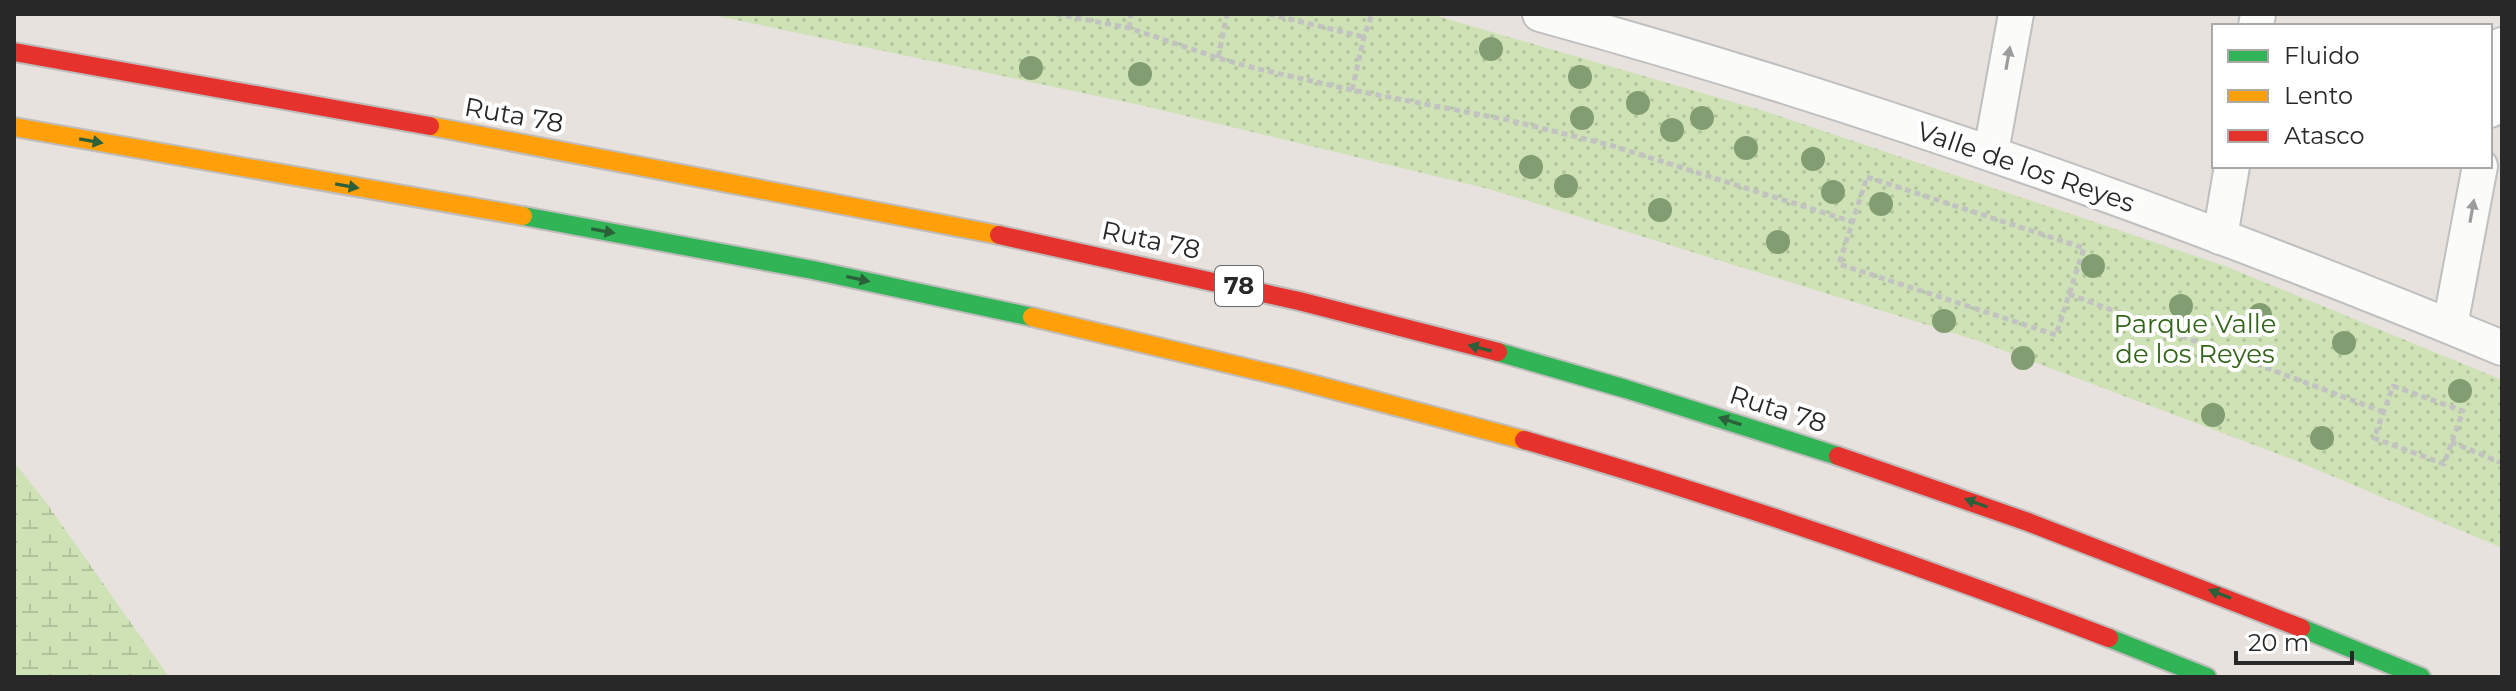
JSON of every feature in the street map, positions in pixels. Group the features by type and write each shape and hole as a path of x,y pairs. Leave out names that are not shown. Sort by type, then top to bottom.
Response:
{"highway":[{"name":"Ruta 78","path":"14,52 737,182 1187,274 1358,315 1697,410 1893,473 2088,543 2289,621 2421,677"},
{"path":"14,127 710,249 1073,326 1281,376 1641,474 1921,568 2207,677"}],"street":[{"name":"Valle de los Reyes","path":"1540,14 1804,92 1991,152 2220,237 2502,348"},
{"path":"1991,152 2016,14"},
{"path":"2492,99 2502,45"},
{"path":"2220,237 2232,168"},
{"path":"2450,326 2480,168"}],"path":[{"path":"1056,14 1129,28 1218,58 1352,90 1508,120 1610,145 1853,222"},
{"path":"1129,28 1131,14"},
{"path":"1218,58 1227,14"},
{"path":"1269,14 1364,37"},
{"path":"1352,90 1372,14"},
{"path":"1867,177 2084,248 2056,335 1839,264 1853,222 1867,177"},
{"path":"2069,294 2384,412"},
{"path":"2393,386 2463,411 2444,464 2374,438 2384,412 2393,386"},
{"path":"2451,442 2502,463"}],"green space":[{"name":"Parque Valle de los Reyes","path":"708,14 1430,14 1764,111 2225,266 2502,380 2502,548 2299,462 1976,340 1489,189 1140,105"},
{"path":"14,462 45,501 169,677 14,677"}],"traffic: fast":[{"path":"523,216 813,270 1032,317"},
{"path":"1498,352 1838,456"},
{"path":"2301,628 2421,677"},
{"path":"2109,638 2207,677"}],"traffic: slow":[{"path":"430,126 999,235"},
{"path":"14,127 523,216"},
{"path":"1032,317 1289,378 1524,440"}],"traffic: jam":[{"path":"14,52 430,126"},
{"path":"999,235 1299,301 1498,352"},
{"path":"1524,440 1819,533 2109,638"},
{"path":"1838,456 2028,522 2301,628"}]}
